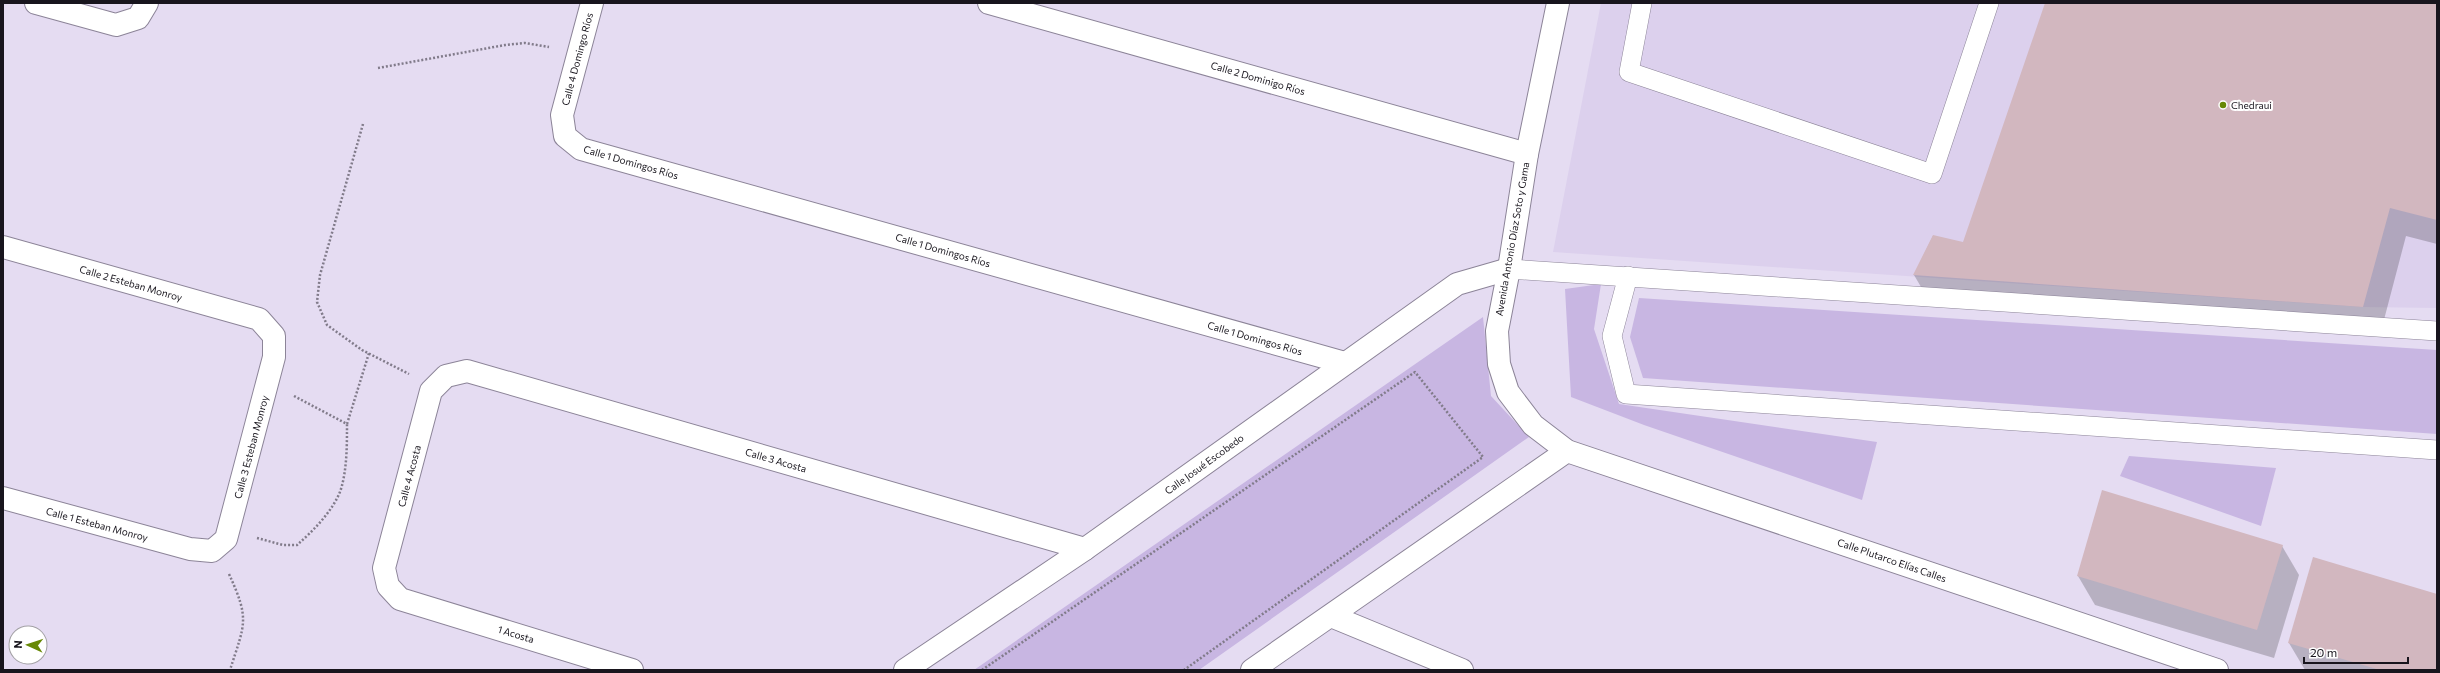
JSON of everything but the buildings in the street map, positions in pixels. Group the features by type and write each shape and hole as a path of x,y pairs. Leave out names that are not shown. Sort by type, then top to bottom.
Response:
{"street":[{"path":"36,3 116,25 138,18 147,3"},
{"name":"Calle 4 Domingo Ríos","path":"562,115 592,3"},
{"name":"Calle 2 Dominigo Ríos","path":"988,3 1527,154"},
{"name":"Avenida Antonio Díaz Soto y Gama","path":"1558,3 1527,154 1509,270 1496,331 1499,364 1508,392 1533,425 1566,451"},
{"name":"Calle 1 Domingos Ríos","path":"562,115 565,136 582,149 1345,363"},
{"name":"Calle 2 Esteban Monroy","path":"3,248 259,319"},
{"name":"Calle Josué Escobedo","path":"905,670 1085,550 1457,284 1509,270"},
{"name":"Calle 3 Esteban Monroy","path":"223,539 274,357 274,336 259,319"},
{"name":"Calle 4 Acosta","path":"400,599 388,586 384,568 431,391 446,376 467,371"},
{"name":"Calle 3 Acosta","path":"467,371 1085,550"},
{"path":"1252,670 1566,451"},
{"name":"Calle Plutarco Elías Calles","path":"1566,451 2217,670"},
{"name":"Calle 1 Esteban Monroy","path":"3,498 190,549 212,551 223,539"},
{"name":"1 Acosta","path":"400,599 632,670"},
{"path":"1331,616 1462,670"}],"lane":[{"path":"1642,3 1629,72 1932,174 1989,3"},
{"path":"1509,270 1628,276 2437,331"},
{"path":"1628,276 1612,336 1626,394 2437,450"}],"path":[{"path":"378,68 525,44 579,52"},
{"path":"363,124 320,275 317,302 327,325 390,366 437,386"},
{"path":"230,670 244,624 244,608 223,539 297,545 312,532 341,490 346,453 347,424 368,353"},
{"path":"982,670 1415,372 1483,457 1184,670"},
{"path":"268,382 347,424"}],"shaded area":[{"path":"1601,3 2437,3 2437,308 2363,307 1553,252"},
{"path":"1601,284 1594,329 1619,404 1877,442 1862,500 1644,425 1571,397 1565,289"},
{"path":"1639,298 2437,350 2437,434 1643,378 1630,337"},
{"path":"1483,317 1491,396 1529,437 1199,670 974,670"},
{"path":"2129,456 2276,468 2261,526 2120,476"}],"place":[{"name":"Chedraui","path":"2223,105"}]}
